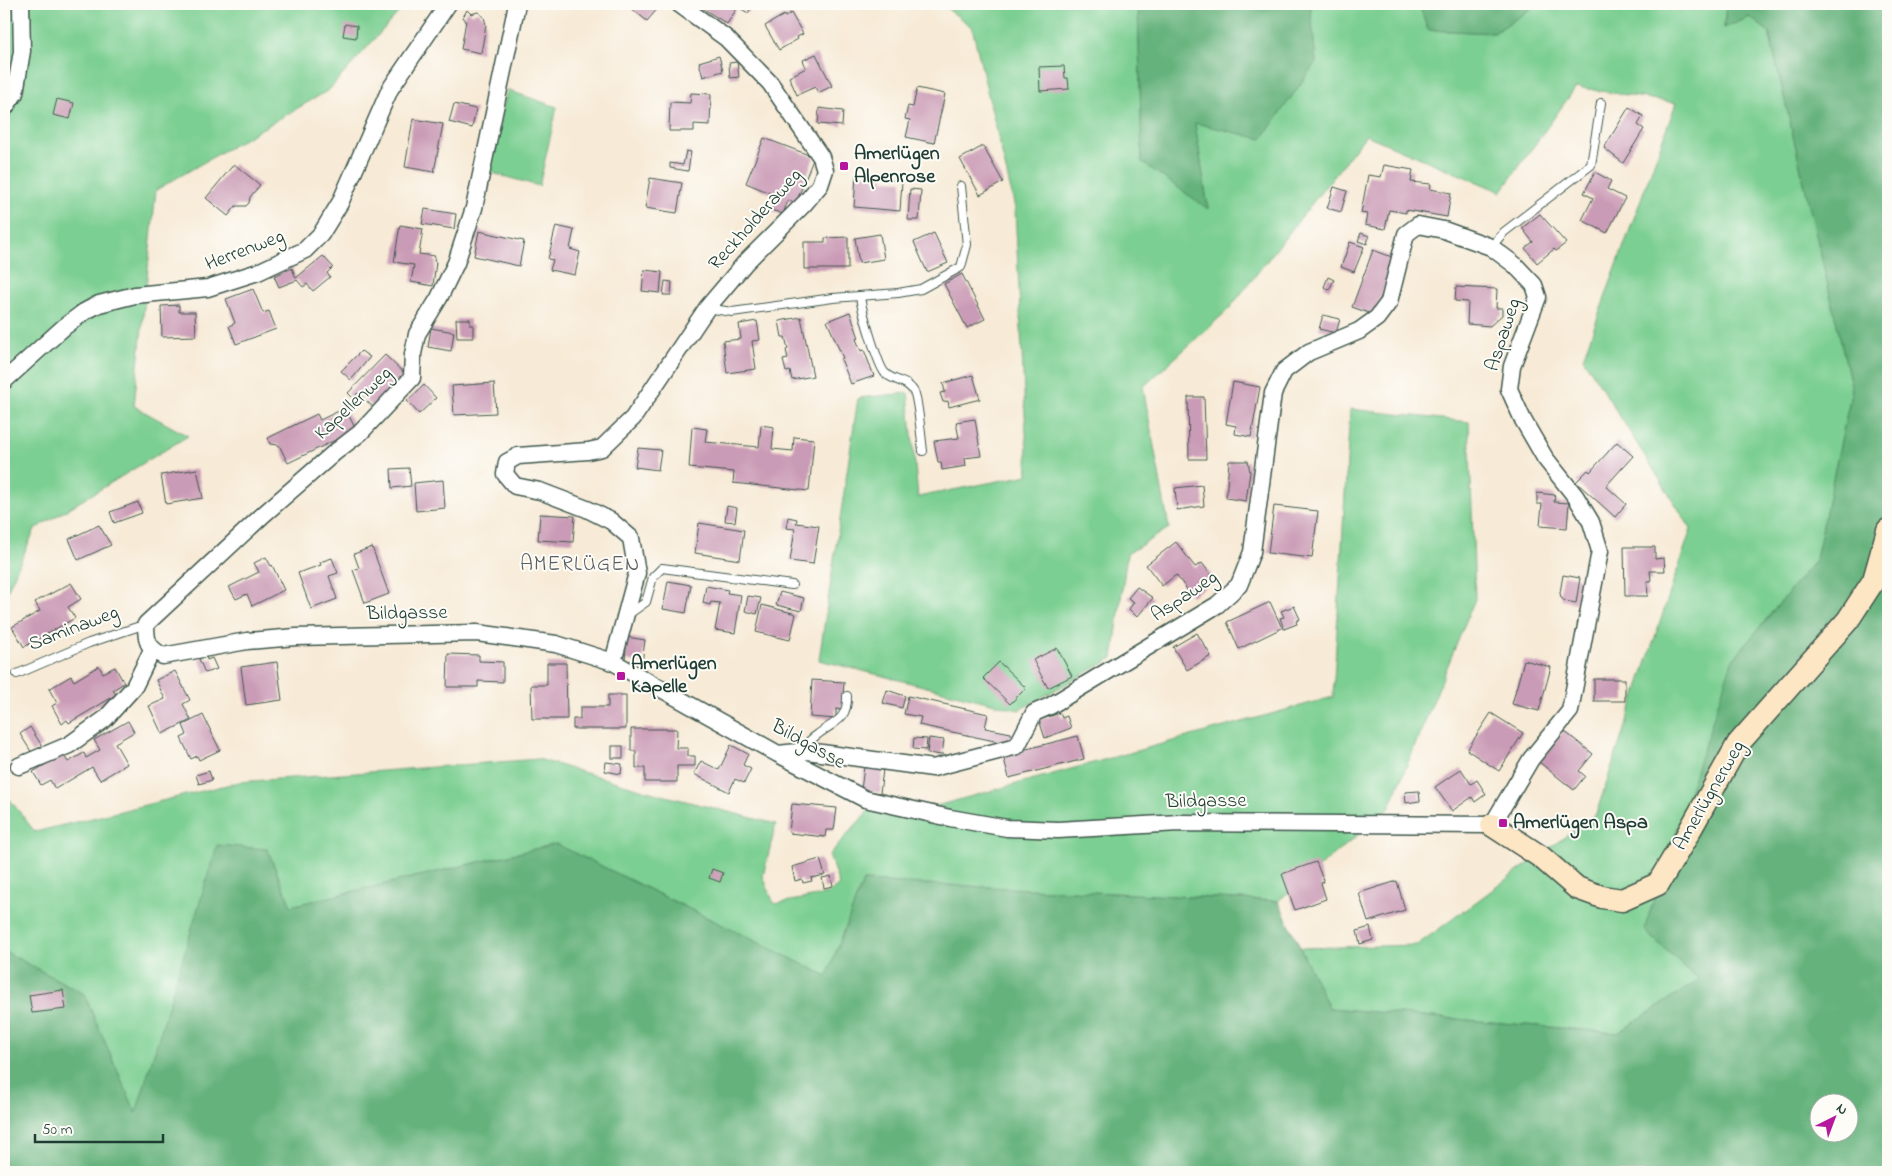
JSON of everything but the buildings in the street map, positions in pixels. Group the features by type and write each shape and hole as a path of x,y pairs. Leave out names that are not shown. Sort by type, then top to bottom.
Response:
{"street":[{"path":"4,109 15,92 22,51 21,4"},
{"name":"Herrenweg","path":"4,382 64,327 84,312 99,304 135,295 208,288 258,272 305,250 321,234 340,203 390,89 448,4"},
{"name":"Kapellenweg","path":"146,624 264,514 360,433 412,378 413,354 417,334 439,298 456,263 474,208 517,4"},
{"name":"Reckholderaweg","path":"613,662 637,572 631,538 611,521 587,509 540,491 515,486 505,474 507,462 518,456 588,451 602,448 632,418 706,308 745,263 805,203 820,185 825,170 822,157 770,83 726,38 679,4"},
{"name":"Aspaweg","path":"778,754 807,751 933,768 1017,746 1034,713 1050,706 1217,605 1239,585 1252,552 1273,393 1284,371 1309,352 1359,330 1377,318 1389,302 1406,234 1418,225 1444,230 1491,247 1515,265 1534,285 1538,297 1512,366 1509,389 1523,420 1545,458 1576,497 1591,522 1600,551 1570,711 1531,759 1492,825"},
{"name":"Amerlügnerweg","path":"1492,825 1542,857 1577,888 1622,900 1658,884 1685,840 1738,744 1848,620 1874,580 1888,530"},
{"path":"19,766 69,745 105,719 134,687 152,650 146,639 146,624"},
{"name":"Bildgasse","path":"152,650 163,656 247,642 296,637 477,633 556,644 613,662 778,754 865,799 950,818 1007,828 1058,830 1180,822 1492,825"}],"lane":[{"path":"1491,247 1504,232 1591,165 1601,103"},
{"path":"706,308 732,312 833,298 898,294 920,289 961,267 967,245 961,186"},
{"path":"860,296 861,309 883,371 892,379 906,382 914,393 924,451"},
{"path":"626,616 646,602 653,578 662,568 792,585"},
{"name":"Saminaweg","path":"17,674 90,642 146,624"},
{"path":"798,752 816,736 836,724 848,707 847,696"}],"green space":[{"path":"12,4 406,4 329,90 156,190 134,406 188,436 35,529 4,598 4,18"},
{"path":"941,4 1138,4 1142,162 1208,208 1195,123 1316,62 1310,4 1419,4 1428,30 1494,33 1538,4 1726,4 1724,28 1750,17 1769,32 1852,389 1816,559 1732,661 1700,980 1618,1033 1329,1008 1300,948 1417,945 1596,814 1691,529 1583,358 1676,103 1576,87 1501,192 1366,135 1229,309 1143,387 1169,528 1127,554 1113,658 1019,710 819,660 858,398 908,393 918,497 1028,475 1015,208 972,27"},
{"path":"1138,4 1310,4 1316,62 1262,139 1195,123 1208,209 1142,162"},
{"path":"1419,4 1538,4 1494,33 1428,30"},
{"path":"1726,4 1888,4 1888,1172 4,1172 4,951 84,994 136,1113 217,845 267,849 291,906 556,844 827,976 863,881 1278,901 1329,1008 1618,1033 1699,980 1644,930 1732,661 1816,559 1852,389 1769,32 1750,17 1724,28"},
{"path":"507,90 557,107 539,186 489,172"},
{"path":"1350,409 1469,422 1475,599 1389,809 1278,901 863,881 827,976 556,844 291,906 267,849 136,1114 84,994 4,951 4,792 35,832 239,782 538,759 654,793 776,824 763,876 774,904 828,894 839,885 829,855 869,810 907,814 1333,697"}],"place":[{"name":"Amerlügen Alpenrose","path":"844,166"},
{"name":"Amerlügen Kapelle","path":"621,676"},
{"name":"Amerlügen Aspa","path":"1503,823"}],"district":[{"name":"AMERLÜGEN","path":"580,565"}]}
